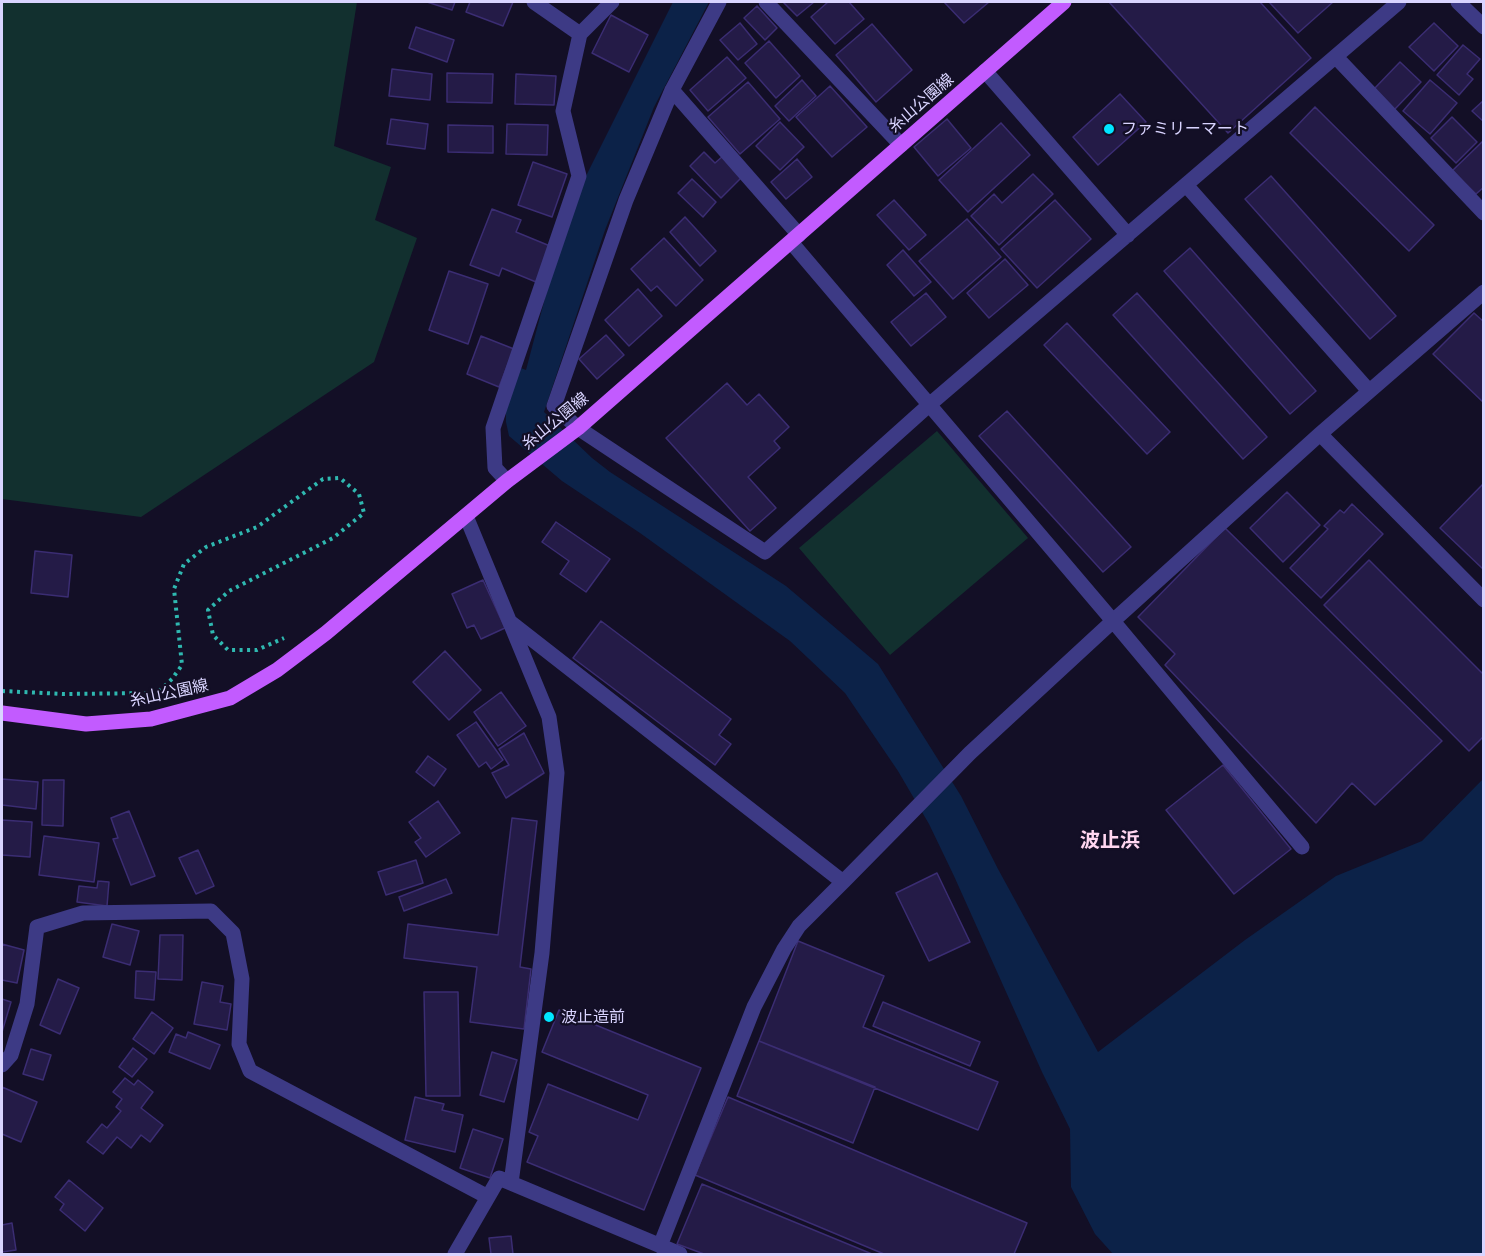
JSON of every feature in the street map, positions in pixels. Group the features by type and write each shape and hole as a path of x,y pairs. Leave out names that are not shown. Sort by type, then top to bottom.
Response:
{"main road":[{"name":"糸山公園線","path":"2,713 86,724 151,719 230,698 277,670 310,646 507,481 578,428 1064,2"}],"street":[{"path":"534,2 579,34"},
{"path":"507,481 495,468 493,428 579,176 562,111 579,34 612,2"},
{"path":"719,2 672,90 626,200 554,406 578,428 765,552 929,405 1399,2"},
{"path":"766,2 901,145"},
{"path":"1458,2 1484,27"},
{"path":"1336,57 1484,213"},
{"path":"985,71 1128,235"},
{"path":"672,90 929,405 1302,847"},
{"path":"1186,185 1369,391"},
{"path":"660,1246 754,1007 784,949 799,926 970,753 1320,434 1484,292"},
{"path":"1320,434 1484,600"},
{"path":"466,516 549,717 557,773 542,953 511,1182"},
{"path":"510,622 843,882"},
{"path":"2,1065 11,1055 27,1004 38,927 83,913 211,911 234,933 242,979 239,1044 250,1071 488,1197"},
{"path":"455,1254 499,1178 680,1254"}],"path":[{"path":"2,691 63,694 157,693 172,679 182,665 174,589 184,564 206,547 257,527 323,479 340,478 359,494 364,513 333,538 229,591 208,610 213,635 228,650 257,650 288,636"}],"green space":[{"path":"2,2 357,2 334,146 391,167 375,220 417,238 374,362 141,517 2,499"},
{"path":"937,431 1028,538 890,655 799,548"}],"water":[{"path":"673,2 709,2 654,107 605,230 544,412 610,472 786,586 878,664 961,796 998,869 1098,1052 1245,940 1336,876 1422,841 1483,779 1483,1254 1113,1254 1095,1234 1071,1187 1070,1129 954,876 929,824 898,771 845,693 790,641 640,533 562,481 509,436 506,402 518,367 526,370 549,283 579,190"}],"building":[{"path":"427,2 455,2 452,10"},
{"path":"470,2 513,2 503,26 466,12"},
{"path":"783,2 814,2 797,16"},
{"path":"828,2 849,2 864,19 835,44 811,17"},
{"path":"944,2 989,2 964,23"},
{"path":"1109,2 1260,2 1311,58 1228,133"},
{"path":"1269,2 1333,2 1298,33"},
{"path":"757,6 777,28 765,40 744,18"},
{"path":"611,15 648,35 629,72 592,53"},
{"path":"740,23 757,44 738,60 720,40"},
{"path":"1434,23 1458,46 1434,71 1409,47"},
{"path":"872,24 912,70 876,102 836,55"},
{"path":"416,27 454,40 447,62 409,48"},
{"path":"769,41 800,76 776,98 745,63"},
{"path":"1463,45 1480,59 1467,74 1473,79 1459,95 1437,75"},
{"path":"727,57 746,78 708,111 690,90"},
{"path":"1400,62 1421,82 1394,110 1373,90"},
{"path":"392,69 432,74 430,100 389,96"},
{"path":"447,73 493,74 492,103 447,102"},
{"path":"516,74 556,76 554,105 515,104"},
{"path":"802,80 816,96 789,121 775,106"},
{"path":"1430,80 1457,103 1430,134 1403,111"},
{"path":"748,82 780,119 740,154 708,117"},
{"path":"830,86 867,127 832,157 796,117"},
{"name":"ファミリーマート","path":"1120,94 1146,122 1098,165 1073,137"},
{"path":"1484,100 1484,122 1472,111"},
{"path":"1315,107 1434,225 1409,251 1290,133"},
{"path":"1452,117 1477,142 1456,163 1431,138"},
{"path":"391,119 428,124 425,149 387,144"},
{"path":"947,119 971,148 938,176 914,147"},
{"path":"780,122 804,147 780,170 756,146"},
{"path":"1001,123 1030,155 968,212 939,180"},
{"path":"507,124 548,125 547,155 506,154"},
{"path":"448,125 493,126 493,153 448,152"},
{"path":"1483,141 1484,187 1476,194 1452,171"},
{"path":"704,152 715,163 723,156 743,176 721,198 690,166"},
{"path":"797,159 812,177 786,199 771,182"},
{"path":"533,162 567,174 552,217 518,205"},
{"path":"1033,174 1053,194 999,245 971,216 994,194 1002,203"},
{"path":"1271,176 1396,316 1370,339 1245,199"},
{"path":"692,179 716,202 703,217 678,193"},
{"path":"894,200 926,235 909,250 877,215"},
{"path":"1055,200 1091,239 1037,288 1001,249"},
{"path":"492,209 521,220 516,232 550,246 536,282 502,268 499,276 470,265"},
{"path":"685,217 716,251 700,266 670,232"},
{"path":"967,219 1001,257 953,299 919,261"},
{"path":"664,238 703,280 676,306 657,286 651,291 631,269"},
{"path":"1190,248 1316,391 1290,414 1164,271"},
{"path":"903,250 931,282 914,296 887,265"},
{"path":"1005,259 1028,285 989,318 967,293"},
{"path":"449,271 488,284 468,344 429,330"},
{"path":"638,289 662,316 629,346 605,320"},
{"path":"926,293 946,317 911,346 891,322"},
{"path":"1137,293 1267,437 1243,459 1113,315"},
{"path":"1474,313 1484,322 1484,403 1433,354"},
{"path":"1067,323 1170,432 1147,454 1044,345"},
{"path":"606,335 624,355 597,379 579,359"},
{"path":"481,336 514,349 499,387 467,374"},
{"path":"727,383 747,405 759,394 789,427 774,441 780,448 748,477 776,508 750,531 666,438"},
{"path":"1007,411 1131,547 1103,572 979,436"},
{"path":"1484,483 1484,570 1440,528"},
{"path":"1287,492 1320,525 1283,562 1250,528"},
{"path":"1352,504 1383,534 1321,598 1290,568 1328,529 1324,526 1340,510 1344,513"},
{"path":"556,522 610,559 586,592 560,574 569,561 542,542"},
{"path":"1225,528 1442,741 1375,805 1352,783 1316,823 1165,665 1175,654 1138,617"},
{"path":"35,551 72,555 68,597 31,593"},
{"path":"1369,560 1484,675 1484,736 1469,751 1324,605"},
{"path":"483,580 505,628 481,639 474,625 467,628 452,594"},
{"path":"601,621 731,719 719,735 731,744 715,765 573,658"},
{"path":"445,651 481,690 449,720 413,682"},
{"path":"501,692 526,726 498,746 474,712"},
{"path":"476,722 503,760 491,769 486,762 479,767 457,735"},
{"path":"524,733 544,773 506,798 492,773 509,765 499,749"},
{"path":"428,756 446,769 434,786 416,772"},
{"path":"1223,765 1291,849 1234,894 1166,810"},
{"path":"2,779 38,782 36,809 2,805"},
{"path":"43,780 64,780 63,826 42,825"},
{"path":"438,801 460,833 426,857 415,842 421,838 409,822"},
{"path":"129,811 155,876 131,885 113,839 118,838 111,818"},
{"path":"512,818 537,821 520,967 531,969 524,1029 470,1022 477,967 404,958 408,924 498,935"},
{"path":"2,820 32,822 30,857 2,855"},
{"path":"44,836 99,843 94,882 39,875"},
{"path":"198,850 214,886 196,894 179,858"},
{"path":"416,860 423,883 386,895 378,872"},
{"path":"937,873 970,942 929,961 896,893"},
{"path":"446,879 452,893 404,911 399,897"},
{"path":"98,881 109,882 107,906 77,902 79,886 97,888"},
{"path":"112,924 139,931 130,965 103,957"},
{"path":"160,935 183,935 182,980 158,979"},
{"path":"798,941 884,976 863,1027 998,1082 978,1130 759,1041"},
{"path":"2,944 24,950 17,983 2,980"},
{"path":"136,971 156,972 154,1000 135,998"},
{"path":"58,979 79,988 60,1034 40,1025"},
{"path":"202,982 223,986 220,1002 231,1004 227,1030 194,1024"},
{"path":"424,992 458,992 460,1096 426,1096"},
{"path":"2,999 11,1002 2,1032"},
{"path":"883,1002 980,1042 970,1066 873,1026"},
{"path":"559,1010 701,1068 644,1210 527,1162 538,1136 529,1132 548,1084 638,1120 648,1095 542,1052"},
{"path":"152,1012 173,1028 154,1054 133,1039"},
{"path":"188,1032 220,1045 210,1069 169,1052 176,1034 186,1038"},
{"path":"759,1041 875,1087 853,1143 737,1096"},
{"path":"133,1048 147,1059 132,1077 119,1067"},
{"path":"31,1049 51,1055 43,1080 23,1074"},
{"path":"492,1052 517,1060 504,1102 480,1095"},
{"path":"125,1078 134,1085 138,1080 153,1092 141,1108 163,1125 150,1142 141,1135 131,1148 117,1137 103,1154 87,1142 102,1124 107,1128 121,1111 116,1107 122,1099 113,1092"},
{"path":"2,1087 37,1102 21,1142 2,1134"},
{"path":"415,1097 444,1104 442,1110 463,1115 455,1152 405,1140"},
{"path":"728,1097 1027,1223 1014,1254 884,1254 695,1175"},
{"path":"473,1129 503,1139 490,1178 460,1168"},
{"path":"69,1180 103,1208 85,1231 60,1210 64,1204 55,1197"},
{"path":"702,1184 872,1254 704,1254 677,1244"},
{"path":"12,1223 16,1250 2,1252 2,1225"},
{"path":"511,1236 513,1254 491,1254 489,1238"}],"place":[{"name":"ファミリーマート","path":"1109,129"},
{"name":"波止造前","path":"549,1017"}],"district":[{"name":"波止浜","path":"1110,841"}]}
